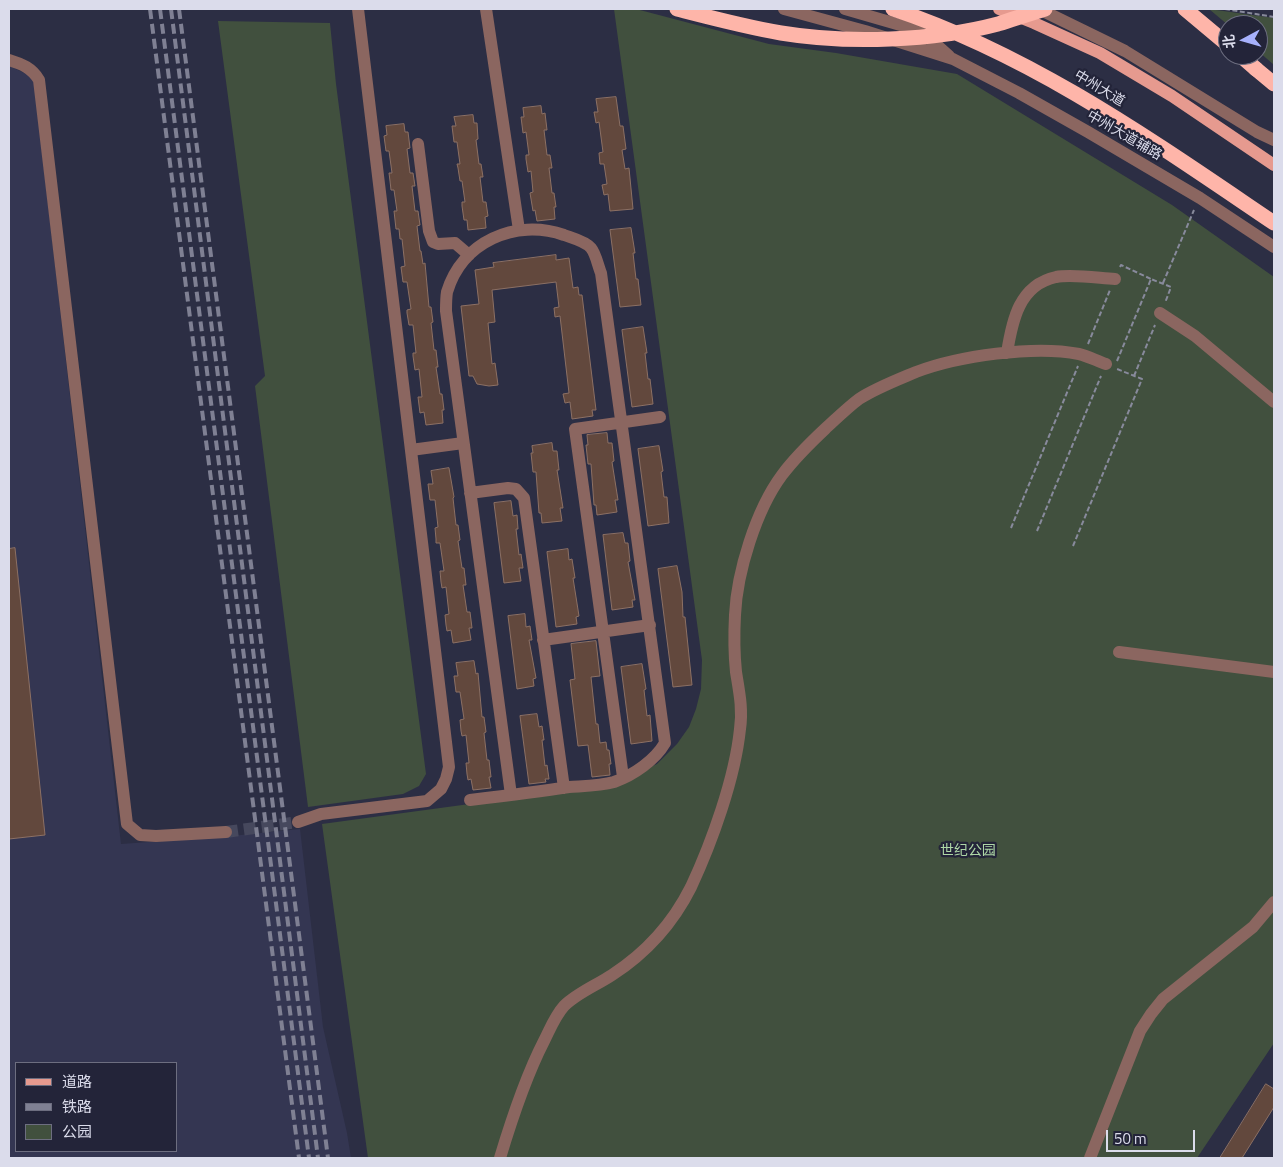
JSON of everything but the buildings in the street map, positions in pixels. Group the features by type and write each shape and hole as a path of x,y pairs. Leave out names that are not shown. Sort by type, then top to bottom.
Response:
{"highway":[{"path":"677,9 739,25 782,33 846,39 943,34 997,24 1045,9"},
{"name":"中州大道","path":"893,9 924,19 1051,80 1113,116 1274,223"},
{"path":"1185,9 1218,37"},
{"path":"1252,65 1274,84"}],"main road":[{"path":"999,9 1034,22 1100,53 1172,96 1274,165"}],"street":[{"path":"298,822 321,814 427,801 441,789 449,767 358,9"},
{"path":"486,9 519,230"},
{"path":"784,9 865,31 953,59"},
{"path":"845,9 922,31 953,59"},
{"path":"1039,9 1125,51 1257,132 1274,140"},
{"name":"中州大道辅路","path":"953,59 1020,93 1200,198 1274,247"},
{"path":"9,60 25,66 34,72 39,80 127,824 140,834 156,836 226,832"},
{"path":"418,144 429,231 433,242 438,244 455,243 469,255"},
{"path":"470,800 511,795 564,788 614,782 653,759 665,743 600,273 592,249 574,238 540,230 519,230 506,233 482,244 464,259 453,277 447,294 446,311 511,795"},
{"path":"1007,353 1015,314 1022,300 1036,287 1058,277 1115,279"},
{"path":"1160,313 1195,336 1274,402"},
{"path":"500,1158 526,1082 558,1014 567,1004 625,966 648,948 682,902 701,863 729,783 740,731 741,703 736,672 734,638 739,577 760,516 776,484 791,464 838,417 866,395 903,377 940,364 977,356 1048,352 1083,355 1106,364"},
{"path":"623,777 575,429 660,418"},
{"path":"411,450 463,443"},
{"path":"470,493 508,488 516,489 524,498 564,788"},
{"path":"543,640 650,625"},
{"path":"1119,652 1274,672"},
{"path":"1090,1158 1140,1031 1151,1014 1163,999 1253,927 1274,902"}],"path":[{"path":"1225,9 1274,17"},
{"path":"1163,283 1200,198"},
{"path":"1011,528 1121,265 1171,287 1134,376"},
{"path":"1073,546 1142,380 1114,368 1151,279"},
{"path":"1037,530 1106,364"}],"shaded area":[{"path":"9,66 29,75 34,81 121,844 300,829 323,1027 351,1158 9,1158"}],"green space":[{"name":"世纪公园","path":"614,9 636,9 769,44 836,53 957,74 1172,205 1274,277 1274,1043 1197,1158 368,1158 322,824 610,785 657,764 677,744 689,727 701,689 702,660"},
{"path":"1209,9 1252,15 1218,15 1218,17"},
{"path":"1268,17 1274,18 1274,65 1268,60"},
{"path":"218,21 330,23 336,84 426,774 419,786 403,794 308,807 255,386 265,376"}],"tunnel":[{"path":"226,832 298,822"}],"railway":[{"path":"150,9 299,1158"},
{"path":"160,9 309,1158"},
{"path":"171,9 318,1158"},
{"path":"179,9 328,1158"}]}
